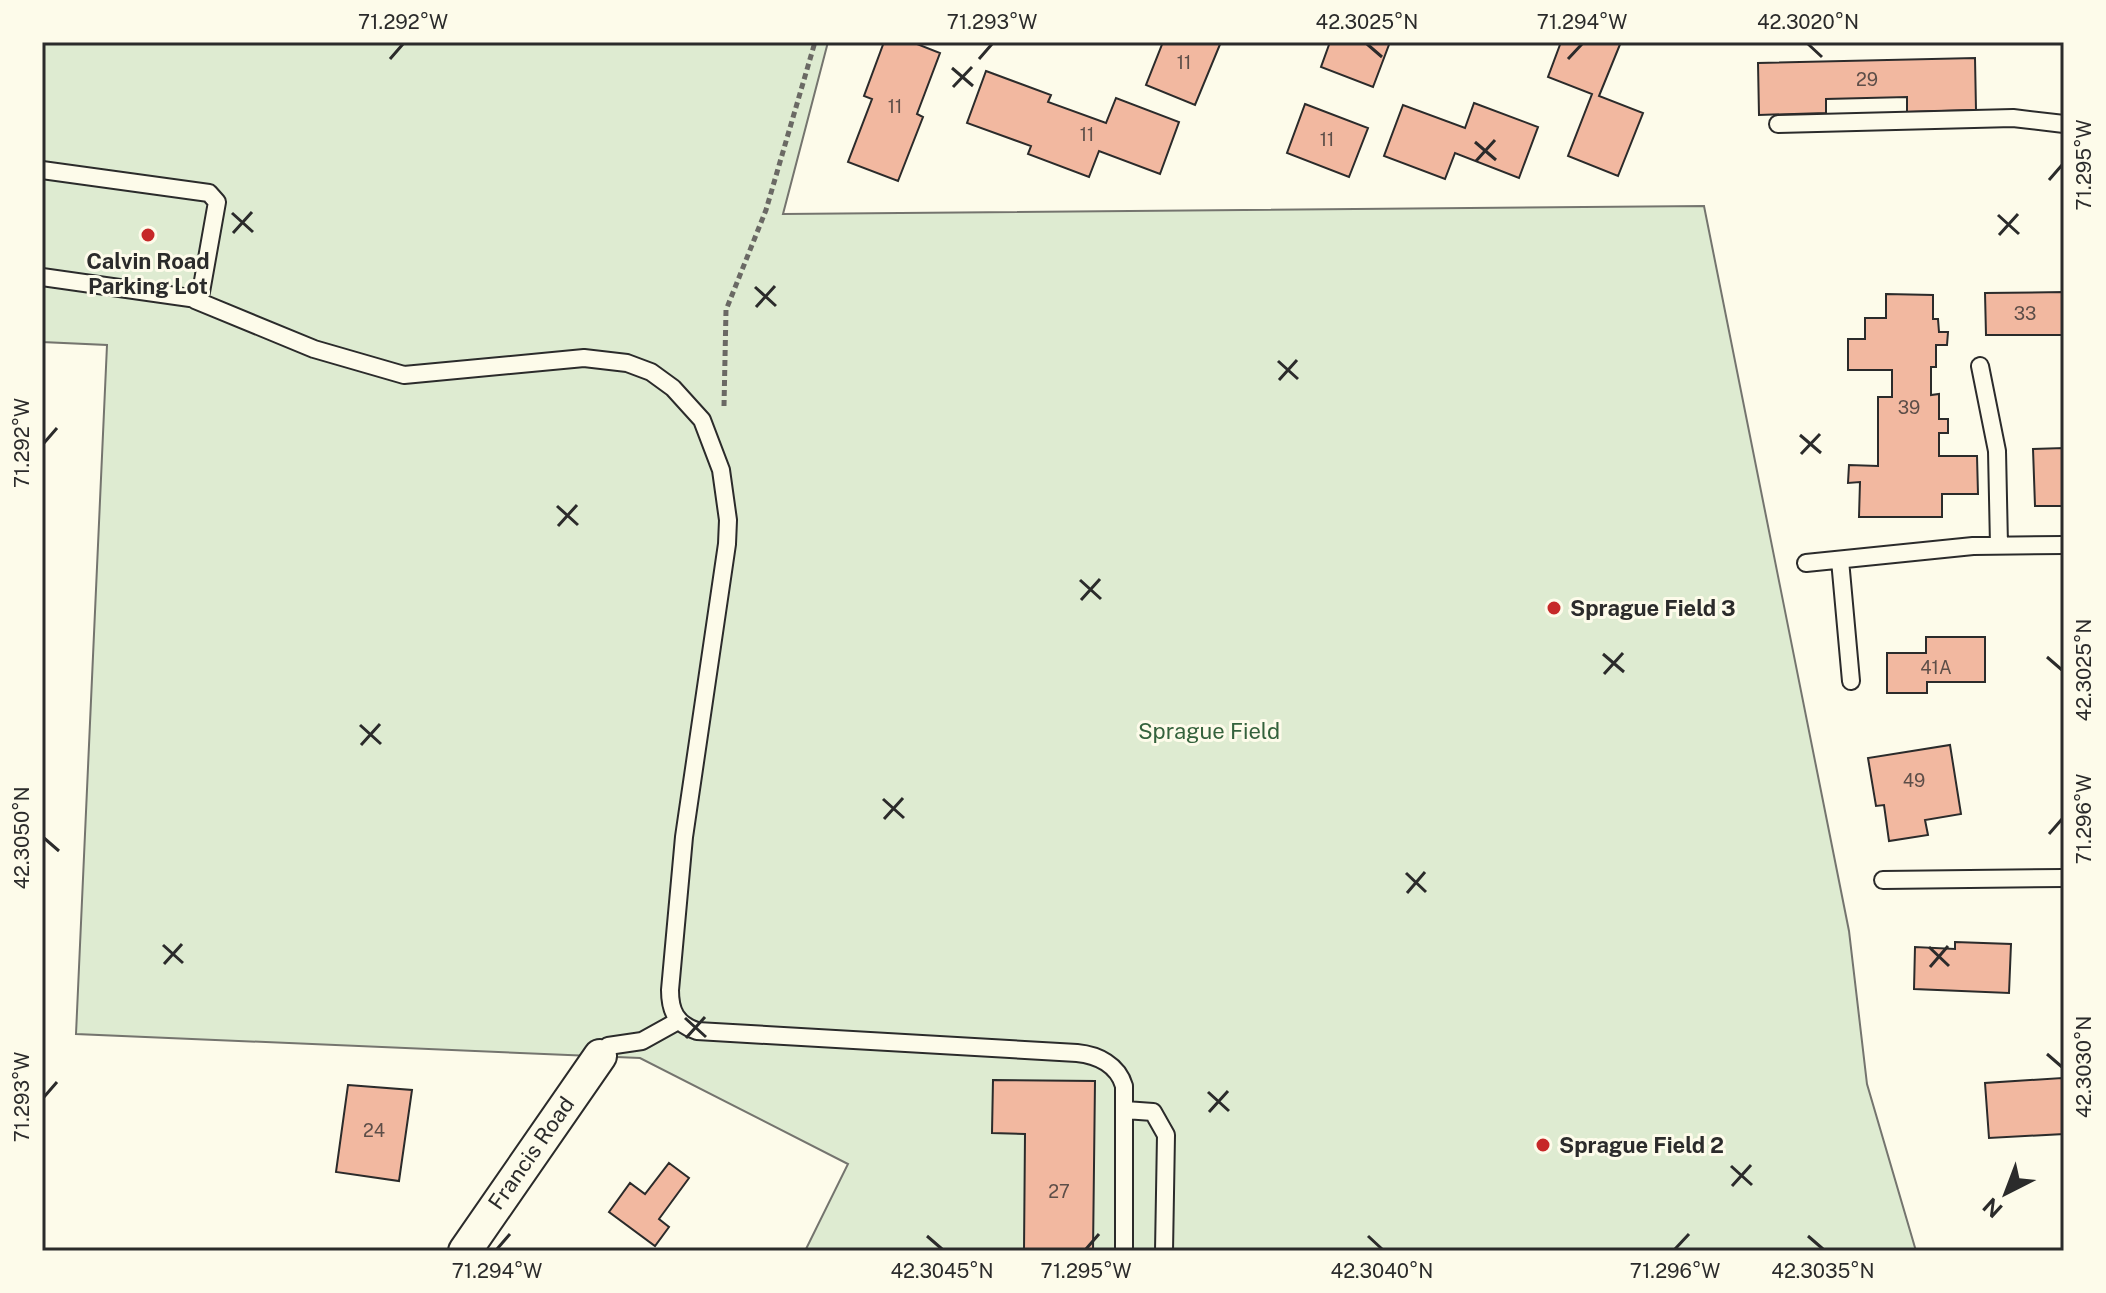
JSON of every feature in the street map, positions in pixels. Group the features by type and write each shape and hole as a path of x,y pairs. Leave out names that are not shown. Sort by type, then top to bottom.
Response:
{"street":[{"name":"Francis Road","path":"465,1251 600,1056"}],"lane":[{"path":"1778,124 2013,118 2064,124"},
{"path":"42,170 212,194 217,202 201,292 195,300"},
{"path":"42,277 195,300 314,349 404,375 584,358 627,363 651,372 690,403 714,444 726,494 727,544 682,852 670,990 673,1013 678,1021 697,1031 1085,1054 1105,1061 1120,1075 1124,1086 1124,1251"},
{"path":"1980,366 1997,451 1999,545"},
{"path":"1806,563 1999,545 2064,545"},
{"path":"1840,560 1851,681"},
{"path":"1883,880 2064,878"},
{"path":"600,1056 608,1046 642,1041 678,1021"},
{"path":"1125,1110 1153,1112 1166,1135 1164,1251"}],"path":[{"path":"714,444 723,431 726,310 766,210 815,42"}],"green space":[{"name":"Sprague Field","path":"42,42 828,42 783,214 1704,206 1849,931 1867,1084 1916,1251 805,1251 848,1164 640,1058 76,1034 107,345 42,342"}],"building":[{"path":"884,42 912,42 940,53 917,114 923,117 898,181 848,162 872,99 864,96"},
{"path":"1163,42 1221,42 1195,105 1146,85"},
{"path":"1330,42 1390,42 1373,87 1321,67"},
{"path":"1561,42 1621,42 1599,96 1643,113 1618,176 1568,156 1592,94 1548,77"},
{"path":"1975,58 1976,110 1907,112 1907,97 1826,99 1826,113 1759,115 1758,63"},
{"path":"986,71 1051,95 1048,102 1106,123 1116,98 1179,122 1160,174 1099,151 1089,177 1028,154 1031,146 967,123"},
{"path":"1474,103 1538,127 1519,178 1455,153 1445,179 1384,156 1403,105 1465,128"},
{"path":"1305,104 1368,128 1349,177 1287,153"},
{"path":"2064,292 2064,335 1986,335 1985,293"},
{"path":"1886,294 1933,295 1933,319 1938,319 1939,332 1948,332 1947,345 1936,345 1936,367 1931,367 1931,395 1939,394 1939,419 1948,419 1948,433 1939,433 1939,456 1977,456 1978,494 1942,494 1942,517 1859,517 1860,482 1848,483 1849,465 1878,466 1878,397 1892,397 1892,370 1848,370 1848,339 1865,339 1865,318 1886,318"},
{"path":"2064,448 2064,506 2035,506 2033,449"},
{"path":"1926,637 1985,637 1985,682 1927,682 1927,693 1887,693 1887,653 1926,653"},
{"path":"1950,745 1961,814 1925,820 1928,835 1889,841 1884,805 1876,806 1868,758"},
{"path":"1955,942 2011,944 2009,993 1914,989 1915,947 1955,949"},
{"path":"2062,1078 2064,1134 1989,1138 1985,1083"},
{"path":"993,1080 1095,1081 1093,1251 1024,1251 1025,1134 992,1133"},
{"path":"348,1085 412,1090 399,1181 336,1172"},
{"path":"669,1163 689,1178 659,1219 669,1227 655,1246 609,1212 630,1183 645,1194"}],"place":[{"name":"Calvin Road Parking Lot","path":"148,235"},
{"name":"Sprague Field 3","path":"1554,608"},
{"name":"Sprague Field 2","path":"1543,1145"}]}
